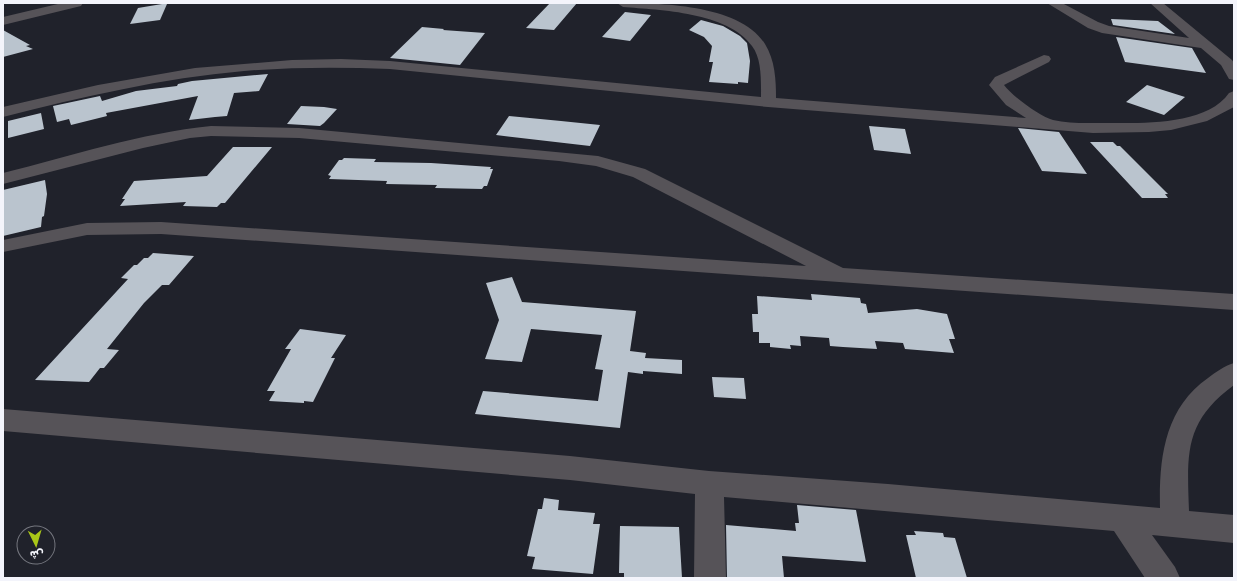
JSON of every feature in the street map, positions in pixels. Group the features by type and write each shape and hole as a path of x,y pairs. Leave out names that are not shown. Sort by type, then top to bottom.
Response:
{"street":[{"path":"3,21 77,3"},
{"path":"623,3 704,14 737,26 747,32 759,46 764,58 768,102"},
{"path":"1053,3 1093,25 1107,30 1204,44"},
{"path":"1156,3 1227,63 1234,76"},
{"path":"1044,59 1000,80 996,86 1003,96 1016,106 1052,125"},
{"path":"3,112 80,93 147,80 246,66 330,62 390,65 768,102 1093,128 1143,127 1182,124 1213,113 1232,101 1234,96"},
{"path":"3,179 141,143 190,132 211,131 299,133 567,157 598,161 639,173 844,276"},
{"path":"3,246 21,241 86,229 161,228 1234,302"},
{"path":"1175,524 1174,462 1179,438 1187,416 1200,398 1234,372"},
{"path":"3,420 570,468 709,483 888,497 1123,520 1234,529"},
{"path":"709,483 710,578"},
{"path":"1123,520 1164,578"}],"building":[{"path":"550,3 577,3 554,30 526,28"},
{"path":"167,4 160,20 130,24 138,8"},
{"path":"625,12 651,15 630,41 602,37"},
{"path":"1111,19 1158,21 1175,34 1113,25"},
{"path":"701,20 723,26 740,36 747,43 750,61 748,83 738,82 738,84 709,82 713,62 709,62 712,46 704,37 689,30"},
{"path":"422,27 485,33 460,65 390,58"},
{"path":"3,30 30,45 26,46 33,49 3,57"},
{"path":"1116,37 1192,48 1206,73 1125,62"},
{"path":"268,74 259,91 234,93 227,116 189,120 198,96 106,113 107,116 71,125 69,119 57,122 53,106 100,96 102,101 136,91 177,86 178,84 192,81"},
{"path":"1147,85 1185,97 1164,115 1126,102"},
{"path":"301,106 337,109 320,126 287,124"},
{"path":"41,113 44,129 8,138 8,121"},
{"path":"509,116 600,125 590,146 496,135"},
{"path":"869,126 905,129 911,154 874,150"},
{"path":"1018,128 1059,132 1087,174 1042,171"},
{"path":"1090,142 1113,142 1117,146 1120,146 1168,194 1165,194 1168,198 1142,198"},
{"path":"233,147 272,147 225,203 221,203 217,207 183,206 186,202 120,206 125,199 122,199 134,181 207,176"},
{"path":"344,158 376,159 374,162 431,163 491,167 490,169 493,169 487,186 484,186 482,189 435,188 437,185 386,184 387,181 329,179 331,176 328,175 339,160"},
{"path":"45,180 47,194 41,227 3,236 3,190"},
{"path":"153,253 194,256 169,285 162,285 144,303 107,349 119,350 104,368 100,368 89,382 35,380 128,279 121,278 134,265 137,265 144,258 148,258"},
{"path":"512,277 522,302 636,311 630,351 646,353 645,358 682,360 682,374 643,371 643,374 628,372 620,428 475,414 483,391 598,401 603,370 595,369 602,335 531,329 522,362 485,359 499,320 486,283"},
{"path":"811,294 860,298 861,303 866,304 868,313 917,309 947,314 955,339 949,339 954,353 905,349 903,343 875,341 877,349 830,346 829,338 800,336 801,346 790,345 791,349 770,347 770,343 759,343 759,332 753,332 752,314 758,314 757,296 812,300"},
{"path":"300,329 346,335 331,358 335,358 313,402 304,401 304,403 269,401 275,391 267,391 291,349 285,349"},
{"path":"712,377 744,378 746,399 714,397"},
{"path":"544,498 559,500 558,510 595,513 593,524 600,524 593,574 532,569 535,557 527,556 538,509 542,509"},
{"path":"797,505 856,510 866,562 782,556 784,578 727,578 726,525 796,531 795,523 799,523"},
{"path":"620,526 679,527 682,578 624,578 624,573 619,573"},
{"path":"914,531 943,533 944,537 955,538 967,578 916,578 906,535 916,535"}]}
